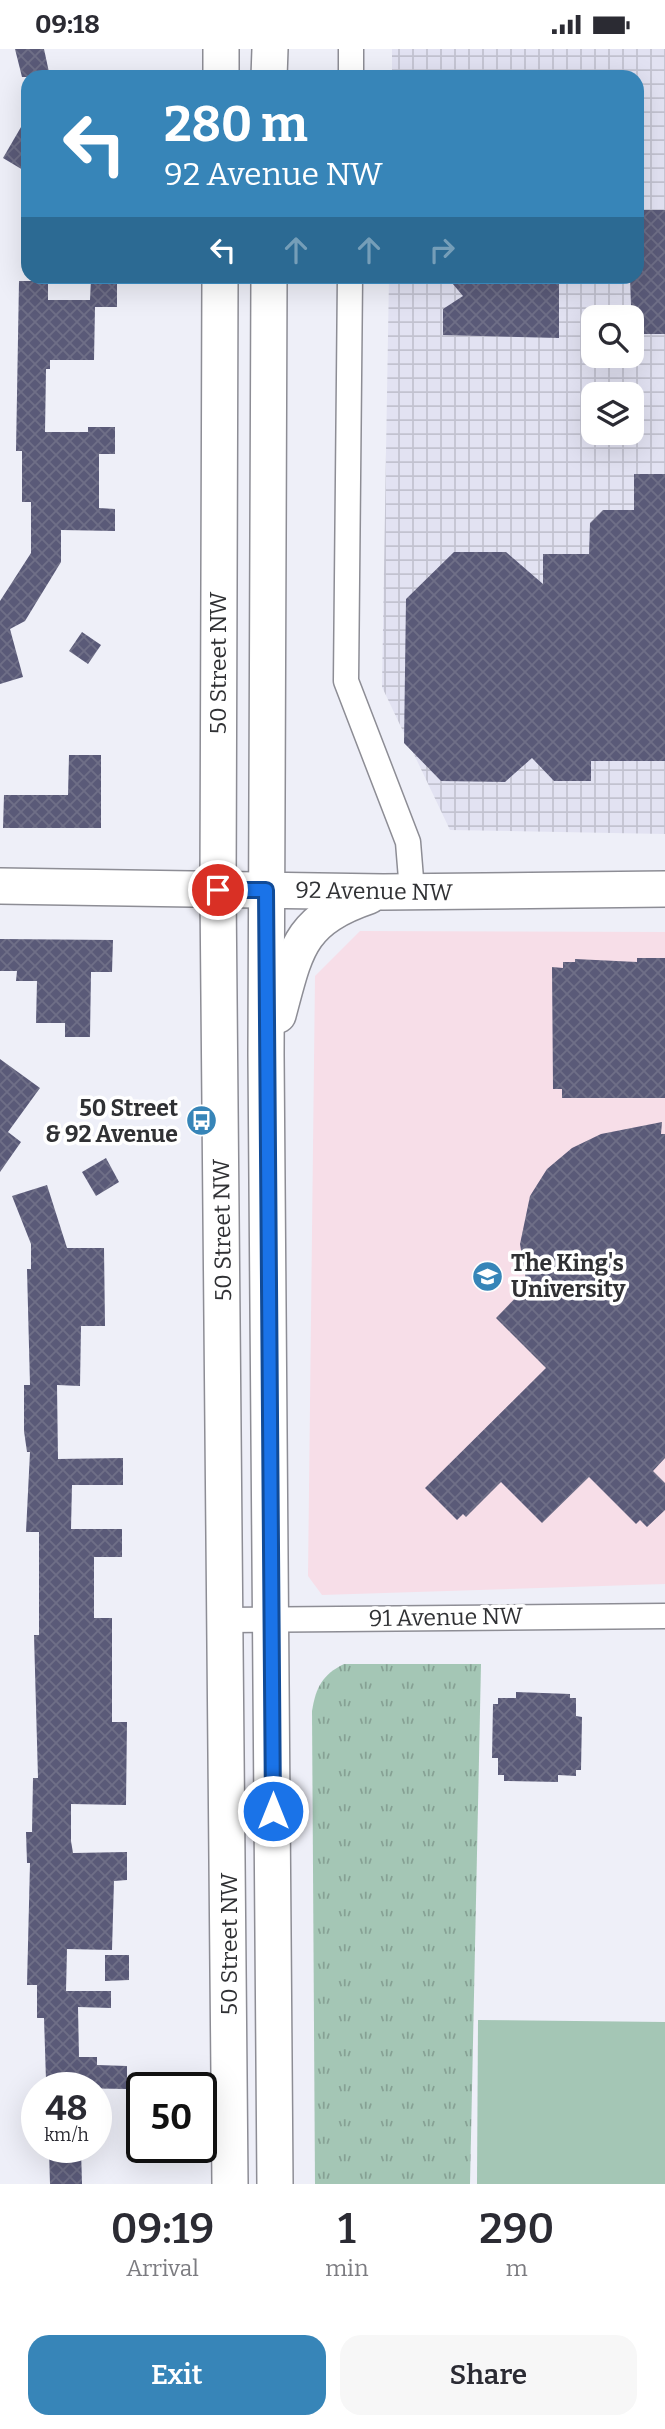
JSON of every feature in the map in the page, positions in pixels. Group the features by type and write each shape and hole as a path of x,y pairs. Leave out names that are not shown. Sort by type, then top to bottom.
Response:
{"main road":[{"path":"221,49 221,70"},
{"path":"269,70 270,49"},
{"name":"50 Street NW","path":"220,284 218,890 227,1620 230,2184"},
{"name":"50 Street NW","path":"268,284 266,1055 275,2184"},
{"name":"92 Avenue NW","path":"0,886 398,891 665,889"},
{"path":"266,1055 290,970 307,932 322,917 342,906 398,891"}],"street":[{"path":"351,49 351,70"},
{"path":"350,284 346,681 408,842 398,891"},
{"name":"91 Avenue NW","path":"227,1620 665,1616"}],"shaded area":[{"path":"392,49 665,49 665,834 450,830 382,687 389,284 644,284 644,70 392,70"},
{"name":"The King's University","path":"360,931 665,932 665,1584 322,1595 308,1576 315,976"}],"green space":[{"path":"344,1664 481,1664 470,2184 315,2184 312,1711 325,1677"},
{"path":"478,2020 665,2022 665,2184 477,2184"}],"building":[{"path":"15,49 44,49 48,70 21,70 21,73"},
{"path":"21,127 21,169 3,158"},
{"path":"644,210 665,210 665,334 644,334 644,305 631,305 630,284 644,284"},
{"path":"19,281 21,284 48,284 48,300 90,300 91,284 117,284 117,307 95,307 94,360 50,360 50,369 46,369 45,432 88,432 88,427 115,427 115,454 99,454 99,508 115,509 115,531 61,530 61,562 25,621 10,629 23,677 0,684 0,601 31,553 31,502 22,502 22,451 16,451"},
{"path":"453,284 559,284 559,338 443,335 443,309 463,296"},
{"path":"634,474 665,474 665,761 591,761 591,781 554,781 532,758 505,782 441,781 404,743 406,599 454,552 506,552 543,584 543,554 589,554 590,523 603,510 634,510"},
{"path":"82,632 101,645 88,664 69,651"},
{"path":"69,755 101,755 101,828 3,828 4,795 68,795"},
{"path":"0,939 113,940 112,972 91,972 90,1037 65,1037 65,1023 36,1023 37,981 16,981 17,971 0,971"},
{"path":"637,958 665,958 665,1098 562,1098 562,1089 553,1089 552,967 563,968 563,962 575,962 575,959 637,962"},
{"path":"0,1059 40,1088 8,1132 21,1142 0,1172"},
{"path":"662,1122 661,1134 665,1134 665,1458 653,1471 665,1483 665,1510 647,1527 640,1520 636,1524 589,1477 542,1523 501,1482 466,1517 463,1514 457,1520 425,1488 546,1368 496,1318 527,1286 520,1244 530,1196 547,1169 572,1148 601,1134"},
{"path":"106,1158 119,1182 96,1196 82,1172"},
{"path":"47,1185 67,1248 104,1248 105,1326 81,1326 80,1386 57,1385 58,1459 123,1458 123,1485 72,1485 71,1529 122,1529 122,1557 94,1557 94,1618 112,1618 112,1722 127,1722 126,1805 71,1804 71,1841 73,1853 127,1852 127,1880 114,1881 112,1950 67,1949 66,1991 111,1991 111,2008 78,2007 79,2057 97,2057 97,2065 127,2066 126,2089 112,2089 112,2072 46,2072 44,2018 37,2018 37,1985 27,1985 30,1863 27,1863 26,1832 32,1832 33,1778 38,1778 34,1635 39,1635 39,1532 26,1532 30,1452 27,1452 24,1431 24,1385 30,1385 27,1269 31,1269 31,1244 12,1196"},
{"path":"516,1692 570,1694 570,1698 576,1698 576,1716 582,1717 581,1770 576,1770 576,1776 558,1775 558,1782 504,1781 504,1775 498,1775 498,1758 492,1758 493,1704 498,1704 498,1698 516,1698"},
{"path":"105,1955 129,1955 129,1980 105,1981"},
{"path":"49,2163 81,2163 82,2184 50,2184"}],"place":[{"name":"50 Street & 92 Avenue","path":"201,1121"},
{"name":"The King's University","path":"488,1276"}],"route":[{"path":"218,890 266,890 273,1811"}]}
